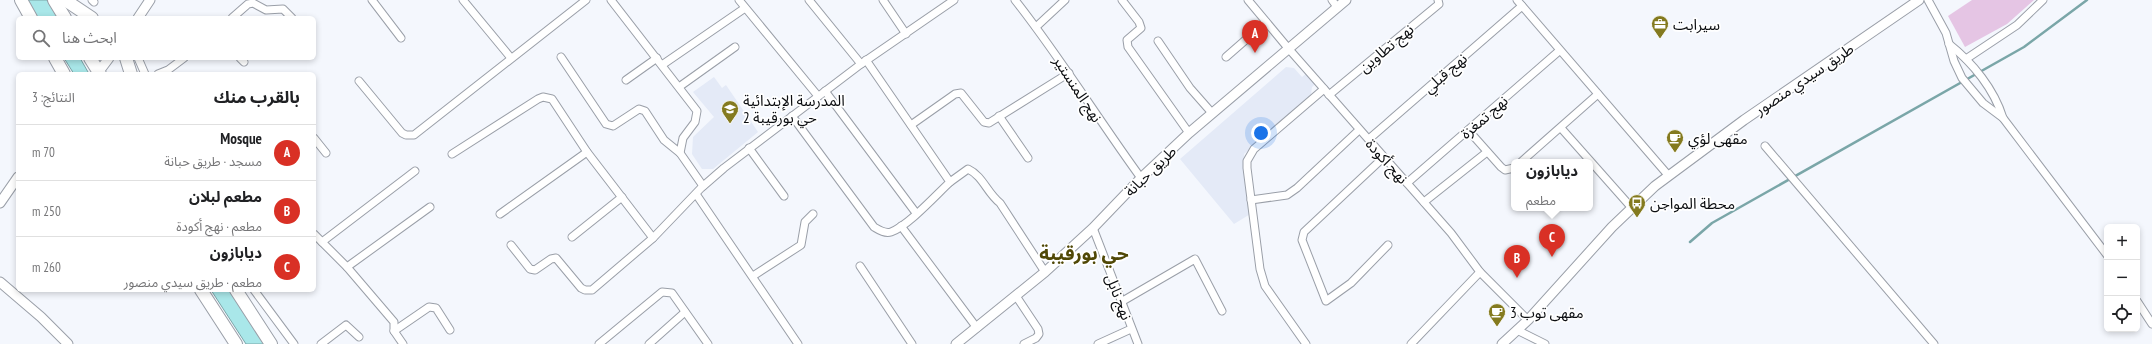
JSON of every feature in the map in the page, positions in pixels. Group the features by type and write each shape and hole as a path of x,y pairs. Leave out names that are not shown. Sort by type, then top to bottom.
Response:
{"highway":[{"path":"20,0 30,16"},
{"path":"54,0 64,16"},
{"path":"65,0 89,16"},
{"path":"56,60 63,72"},
{"path":"91,60 97,72"},
{"path":"127,60 130,72"},
{"path":"202,292 236,344"},
{"path":"237,292 271,344"}],"street":[{"path":"139,16 150,0"},
{"path":"372,0 401,38"},
{"path":"463,0 511,58"},
{"path":"359,81 402,133 410,136 418,132 586,0"},
{"path":"611,0 697,111 697,116 682,138 680,153"},
{"path":"739,0 818,96"},
{"path":"809,0 864,62 911,125 950,182"},
{"path":"883,0 906,34"},
{"path":"511,245 528,267 533,270 538,269 551,259 558,259 581,288 588,291 596,287 653,238 703,186 749,148 864,62 954,0"},
{"name":"نهج المنستير","path":"1015,0 1069,73 1100,122 1141,178"},
{"path":"1036,27 1065,0"},
{"path":"1122,0 1139,22 1141,28 1127,40 1128,47 1189,133"},
{"name":"نهج أكودة","path":"1248,0 1359,130 1369,139 1466,251 1480,272 1528,320"},
{"name":"طريق حبانة","path":"956,344 1045,272 1093,228 1141,178 1189,133 1288,48 1335,4 1346,0"},
{"name":"نهج تطاوين","path":"1329,95 1439,4 1438,0"},
{"path":"1516,0 1668,175"},
{"name":"طريق سيدي منصور","path":"1502,344 1528,320 1631,208 1668,175 1744,120 1919,0"},
{"path":"1928,0 1943,25 1954,61 1962,78 1983,104 2004,118"},
{"path":"1966,59 2017,25 2043,0"},
{"path":"234,16 248,4 253,3 266,10 283,9 290,16"},
{"name":"نهج قبلي","path":"1369,139 1522,6"},
{"path":"662,65 745,8"},
{"path":"1226,57 1266,22"},
{"path":"1158,41 1190,88 1212,113"},
{"path":"1949,44 1975,69 1998,104 2004,118 2104,251"},
{"path":"679,87 735,48"},
{"name":"نهج تمغزة","path":"1407,183 1559,51"},
{"path":"561,57 606,124 613,126 638,109 645,111 664,140 680,153 703,186"},
{"path":"626,80 657,58"},
{"path":"99,72 108,60"},
{"path":"139,60 143,72"},
{"path":"163,72 181,60"},
{"path":"911,125 955,94 961,93 984,122 988,123 1069,73"},
{"path":"1306,344 1265,286 1260,270 1246,168 1247,161 1254,149 1324,89"},
{"path":"825,91 916,213"},
{"path":"1525,159 1598,94"},
{"path":"452,154 543,97 552,99 587,152 653,238"},
{"path":"792,116 874,227 880,231 890,232 901,226 950,182 968,169 975,172 994,199 1000,203 1045,272"},
{"path":"999,116 1028,158"},
{"path":"1561,128 1583,159"},
{"path":"1561,128 1588,159"},
{"path":"1251,200 1287,195 1297,188 1359,130"},
{"path":"1469,130 1503,169 1511,168"},
{"path":"316,141 326,154"},
{"path":"1765,146 1934,344"},
{"path":"749,148 784,196"},
{"path":"500,214 587,152"},
{"path":"1424,202 1487,152"},
{"path":"1384,157 1304,232 1302,240 1326,300 1351,283 1388,244"},
{"path":"1593,165 1631,208"},
{"path":"1593,169 1631,208"},
{"path":"322,242 415,171"},
{"path":"0,202 16,180"},
{"path":"696,194 798,344"},
{"path":"572,237 622,197"},
{"path":"347,267 430,207"},
{"path":"752,276 801,245 805,222 813,214"},
{"path":"901,226 977,328"},
{"name":"نهج نابل","path":"1093,228 1138,344"},
{"path":"316,236 347,267 394,322 394,331 403,344"},
{"path":"1121,302 1195,259 1222,311"},
{"path":"860,266 912,344"},
{"path":"1412,344 1480,272"},
{"path":"0,282 41,317 68,344"},
{"path":"255,292 294,344"},
{"path":"599,344 662,292 672,293 708,344"},
{"path":"1016,296 1039,332 1036,338 1024,344"},
{"path":"2140,306 2152,324"},
{"path":"394,331 429,307 436,308 450,330"},
{"path":"648,344 685,312"},
{"path":"321,344 346,325 359,337"},
{"path":"1098,344 1131,329"},
{"path":"1517,330 1544,344"}],"shaded area":[{"path":"1972,0 2034,0 2007,24 1965,47 1948,16"},
{"path":"1286,67 1294,68 1302,77 1308,72 1317,82 1312,87 1311,95 1244,154 1252,213 1234,224 1180,159"},
{"name":"المدرسة الإبتدائية حي بورقيبة 2","path":"714,77 722,88 726,85 758,132 713,169 702,169 692,154 693,137 714,117 693,92"}],"water":[{"path":"26,0 47,0 57,16 36,16"},
{"path":"65,60 81,60 88,72 73,72"},
{"path":"212,292 230,292 264,344 246,344"}],"waterway":[{"path":"1690,242 1712,223 2024,47 2087,0"}],"place":[{"name":"سيرابت","path":"1660,39"},
{"name":"Mosque","path":"1255,53"},
{"name":"المدرسة الإبتدائية حي بورقيبة 2","path":"730,124"},
{"name":"مقهى لؤي","path":"1675,153"},
{"name":"محطة المواجن","path":"1637,218"},
{"name":"ديابازون","path":"1552,257"},
{"name":"مطعم لبلان","path":"1517,278"},
{"name":"مقهى توب 3","path":"1497,327"}],"district":[{"name":"حي بورقيبة","path":"1084,253"}]}
